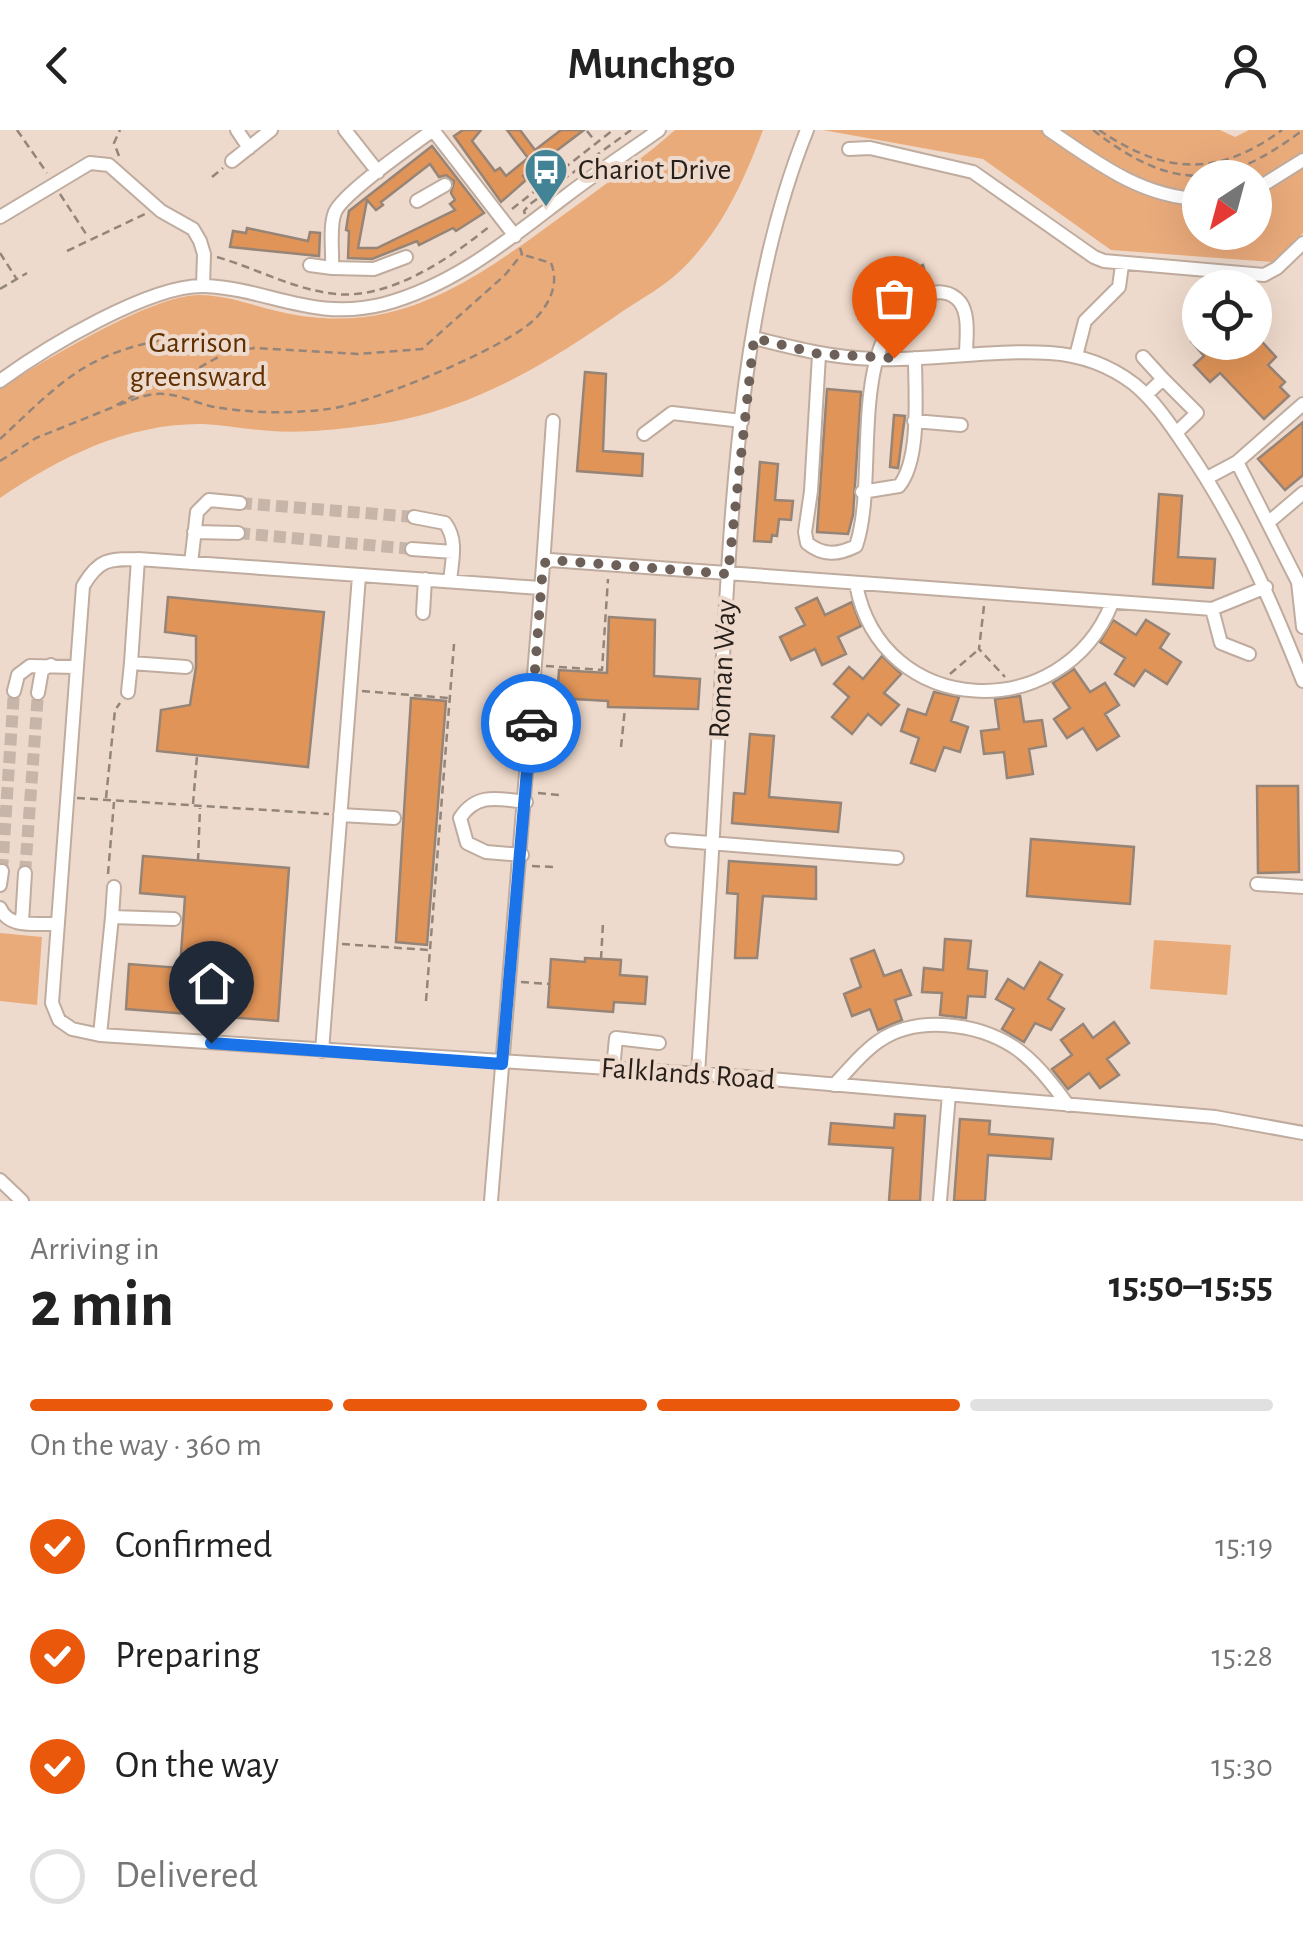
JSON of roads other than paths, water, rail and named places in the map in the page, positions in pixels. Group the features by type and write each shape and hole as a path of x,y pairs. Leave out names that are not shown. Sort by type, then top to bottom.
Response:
{"street":[{"path":"237,130 249,148"},
{"path":"232,161 272,130"},
{"path":"346,130 378,172"},
{"path":"332,268 334,214 378,172 433,130 455,178 502,217 515,236"},
{"path":"0,381 65,341 166,290 203,286 289,304 350,310 430,288 475,264 659,130"},
{"name":"Roman Way","path":"698,1074 728,574 742,421 769,256 807,130"},
{"path":"1048,130 1127,182 1182,198"},
{"path":"849,149 870,148 973,172 1094,258 1122,264 1264,275 1303,244"},
{"path":"1272,179 1303,160"},
{"path":"0,196 4,213 90,163 109,165 159,208 192,229 200,241 203,286"},
{"path":"417,201 455,178"},
{"path":"310,265 374,270 406,258"},
{"path":"1076,356 1084,320 1119,287 1122,264"},
{"path":"819,354 805,532 807,543 818,552 840,554 856,546 863,525 862,492 874,359 898,316 919,299 938,292 956,298 965,312 966,356"},
{"path":"754,338 819,354 874,359 1029,352 1076,356 1103,365 1146,395 1207,478 1266,587 1303,681"},
{"path":"1143,357 1197,413 1176,433"},
{"path":"862,492 899,486 907,476 914,420 915,358"},
{"path":"1146,395 1163,379"},
{"path":"1207,478 1237,462 1303,404"},
{"path":"644,434 672,413 742,421"},
{"path":"914,420 961,425"},
{"path":"492,1200 553,421"},
{"path":"1237,462 1298,582 1303,626"},
{"path":"1269,522 1303,493"},
{"path":"190,563 197,512 210,500 240,503"},
{"path":"414,518 445,522 452,532 450,581"},
{"path":"194,532 238,533"},
{"path":"412,548 453,552"},
{"path":"0,908 5,918 56,924 84,586 94,568 112,559 138,560 540,588"},
{"path":"128,692 138,560"},
{"path":"542,568 550,560 1212,610 1266,587"},
{"path":"322,1052 359,576"},
{"path":"423,613 425,579"},
{"path":"856,584 859,601 874,632 893,657 939,683 973,692 1015,688 1058,672 1081,652 1112,603"},
{"path":"1212,610 1221,643 1249,654"},
{"path":"132,662 186,667"},
{"path":"38,693 42,670 51,665"},
{"path":"14,692 23,670 30,666 77,667"},
{"path":"521,860 467,843 460,818 467,807 482,798 526,797"},
{"path":"340,815 394,818"},
{"path":"672,840 898,858"},
{"path":"22,922 25,873"},
{"path":"1257,884 1303,887"},
{"path":"100,1035 114,887"},
{"path":"112,917 174,919"},
{"name":"Falklands Road","path":"56,924 52,1003 59,1020 72,1030 100,1035 834,1084 1215,1117 1303,1133"},
{"path":"834,1084 880,1040 915,1027 940,1024 985,1032 1014,1047 1041,1070 1068,1104"},
{"path":"614,1069 616,1038 659,1043"},
{"path":"500,1098 515,1071 537,1065"},
{"path":"940,1201 949,1094"},
{"path":"0,1180 22,1201"}],"tunnel":[{"path":"240,503 414,517"},
{"path":"238,533 412,549"},
{"path":"2,871 14,691"},
{"path":"25,873 38,693"}],"place":[{"name":"Chariot Drive","path":"546,208"}],"park label":[{"name":"Garrison greensward","path":"198,360"}]}
